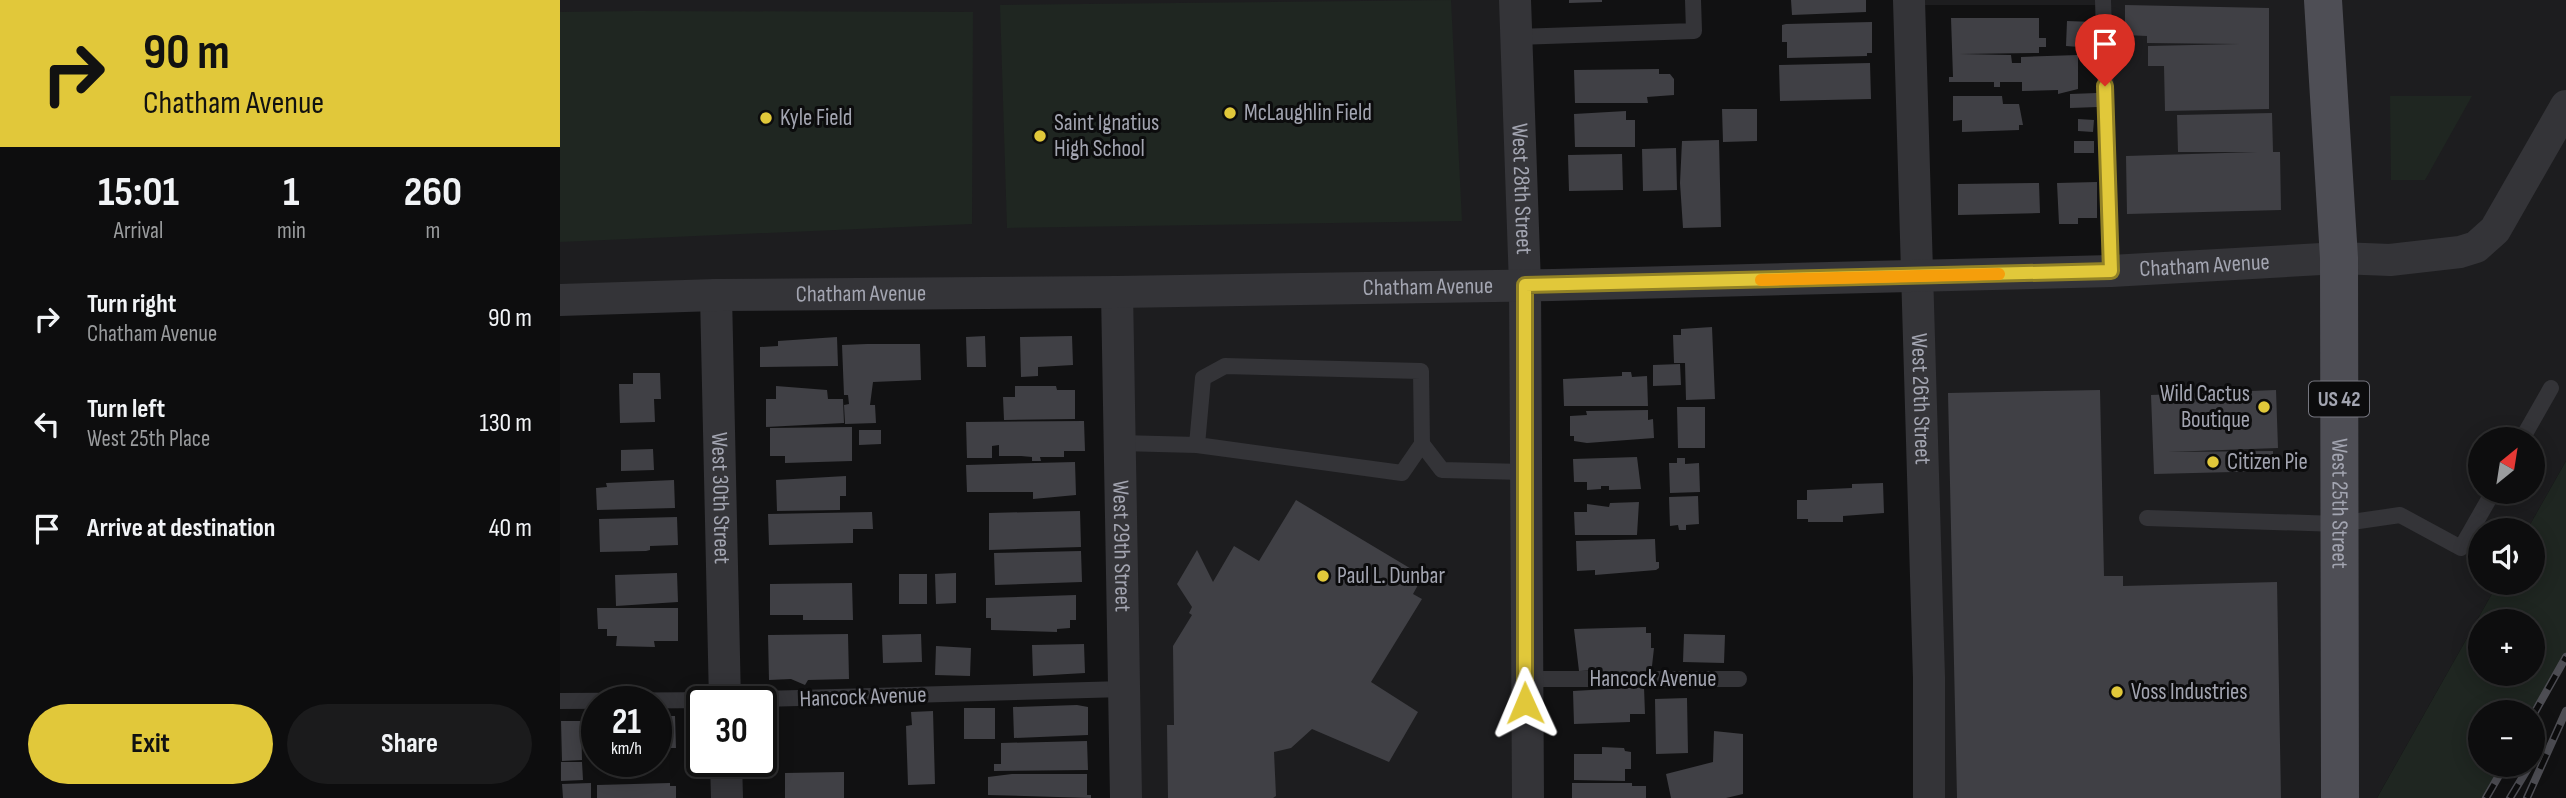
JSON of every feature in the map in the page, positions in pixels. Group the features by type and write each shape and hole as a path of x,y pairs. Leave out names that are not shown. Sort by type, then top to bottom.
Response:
{"main road":[{"name":"West 25th Street","path":"2323,0 2339,258 2340,798"}],"street":[{"name":"West 28th Street","path":"1516,0 1525,285 1525,679 1528,798"},
{"name":"West 26th Street","path":"1909,0 1929,678 1929,798"},
{"name":"Chatham Avenue","path":"560,300 716,295 1525,285 2111,271 2339,258 2390,260 2460,252 2476,247 2495,230 2566,106"},
{"name":"West 29th Street","path":"1116,292 1126,798"},
{"name":"West 30th Street","path":"716,295 724,686"},
{"path":"726,777 727,798"}],"lane":[{"path":"1517,37 1694,31 1693,0"},
{"path":"2103,0 2111,271"},
{"path":"1119,443 1197,445 1402,474 1422,444 1421,371 1226,366 1203,378 1197,445"},
{"path":"2529,427 2551,388"},
{"path":"1422,444 1442,470 1524,472"},
{"path":"2147,518 2338,524 2400,515 2461,548 2486,504"},
{"name":"Hancock Avenue","path":"1525,679 1739,679"},
{"name":"Hancock Avenue","path":"777,700 1124,690"},
{"name":"Hancock Avenue","path":"560,701 686,701"}],"shaded area":[{"path":"560,0 1515,0 1528,798 1126,798 1117,293 560,300"},
{"name":"McLaughlin Field","path":"1451,0 1462,221 1007,228 1000,5"},
{"path":"1909,0 2566,0 2566,461 2545,498 2545,427 2468,427 2468,504 2542,504 2534,518 2468,518 2468,595 2491,595 2483,609 2468,609 2468,636 2377,798 1925,798 1912,287 2110,271 2103,5 1909,5"},
{"name":"Kyle Field","path":"560,12 973,12 972,224 560,242"},
{"path":"2390,96 2472,96 2425,180 2391,180"},
{"path":"2566,461 2566,657 2542,700 2468,700 2468,777 2498,777 2486,798 2377,798 2468,636 2468,686 2545,686 2545,609 2483,609 2491,595 2545,595 2545,518 2534,518 2542,504 2545,504 2545,498"}],"building":[{"path":"1569,0 1602,0 1602,2 1569,3"},
{"path":"1791,0 1866,0 1866,12 1792,15"},
{"path":"2125,5 2269,8 2269,109 2165,111 2164,66 2148,66 2148,46 2239,44 2147,43 2147,36 2125,35"},
{"path":"1951,18 2039,18 2039,38 2046,38 2046,47 2039,47 2039,53 1960,54 2011,55 2012,63 2021,63 2021,57 2078,55 2078,89 2058,94 2058,90 2022,91 2022,82 2000,82 2000,87 1994,87 1994,82 1949,82 1949,77 1953,77"},
{"path":"2067,21 2094,22 2093,48 2066,46"},
{"path":"1872,22 1872,53 1867,53 1867,56 1787,58 1787,42 1782,42 1782,25"},
{"path":"1870,63 1871,99 1780,101 1779,65"},
{"path":"1659,69 1659,74 1670,74 1674,79 1674,95 1647,97 1648,103 1575,103 1574,70"},
{"path":"2097,93 2098,107 2070,108 2070,94"},
{"path":"1953,96 2002,96 2003,104 2019,104 2023,125 2019,125 2019,130 1962,132 1962,120 1953,121"},
{"path":"1722,109 1757,109 1757,141 1723,142"},
{"path":"1626,111 1626,120 1635,120 1635,147 1575,147 1574,114"},
{"path":"2272,113 2273,152 2280,152 2281,210 2127,214 2126,156 2257,152 2178,152 2177,115"},
{"path":"2078,119 2094,120 2093,132 2078,131"},
{"path":"1719,140 1721,227 1683,228 1680,183 1682,141"},
{"path":"2074,141 2094,141 2094,153 2074,153"},
{"path":"1676,148 1677,190 1643,191 1642,149"},
{"path":"1622,154 1623,190 1569,191 1568,155"},
{"path":"2097,182 2097,218 2078,218 2078,224 2059,224 2057,183"},
{"path":"2039,183 2040,213 1958,215 1958,184"},
{"path":"1712,327 1715,399 1686,400 1685,363 1674,363 1673,335 1681,335 1681,329"},
{"path":"985,336 986,367 967,367 966,337"},
{"path":"1072,336 1073,365 1038,367 1038,376 1021,377 1020,337"},
{"path":"837,337 838,366 760,367 760,347 778,346 778,341"},
{"path":"920,344 921,380 873,382 870,405 875,405 876,423 845,424 844,405 849,404 848,395 844,395 842,345"},
{"path":"1680,364 1681,385 1653,386 1653,365"},
{"path":"1622,372 1631,372 1632,377 1647,376 1648,406 1564,406 1563,379 1622,376"},
{"path":"633,373 660,373 661,399 654,399 655,422 620,423 619,384 633,384"},
{"path":"776,386 827,390 828,399 843,399 844,423 766,427 766,399 776,399"},
{"path":"1015,386 1056,386 1057,390 1075,390 1075,419 1004,420 1003,397 1015,397"},
{"name":"Voss Industries","path":"2100,390 2104,576 2123,576 2123,586 2277,582 2281,798 1957,798 1948,393"},
{"path":"2276,390 2278,448 2168,452 2273,451 2273,471 2154,474 2151,395"},
{"path":"1677,407 1705,407 1705,448 1678,448"},
{"path":"1648,410 1648,420 1653,419 1654,438 1587,443 1574,441 1574,436 1570,436 1570,416 1587,415 1586,411"},
{"path":"1084,421 1085,451 1064,451 1064,457 1040,457 1041,461 1032,461 1032,457 999,456 999,445 992,446 992,458 967,458 966,422"},
{"path":"852,427 852,461 785,463 785,456 770,456 770,428"},
{"path":"859,430 881,430 881,444 859,445"},
{"path":"653,449 654,470 621,471 621,450"},
{"path":"1637,457 1641,489 1609,490 1609,486 1601,486 1601,489 1587,490 1587,482 1574,482 1573,459"},
{"path":"1677,458 1685,458 1685,464 1699,463 1700,492 1670,493 1669,463 1677,463"},
{"path":"1075,462 1076,495 1033,499 1033,492 967,492 966,465"},
{"path":"846,476 846,496 840,496 840,510 777,511 776,480"},
{"path":"674,480 675,508 597,510 596,488 607,487 606,483"},
{"path":"1883,483 1884,513 1843,516 1843,522 1808,522 1808,519 1797,519 1797,500 1807,500 1807,490 1852,488 1852,484"},
{"path":"1698,496 1699,524 1686,525 1686,530 1679,530 1678,525 1670,526 1669,497"},
{"path":"1296,500 1423,576 1413,594 1422,599 1371,682 1418,712 1389,762 1312,729 1291,748 1274,752 1276,796 1273,798 1168,798 1167,725 1174,725 1173,646 1192,615 1189,613 1192,607 1177,584 1197,550 1213,582 1234,546 1259,561"},
{"path":"1639,502 1637,535 1575,535 1574,512 1587,512 1587,504 1609,507 1610,503"},
{"path":"1080,511 1081,547 989,550 989,513"},
{"path":"872,512 873,529 853,529 853,543 769,545 768,514"},
{"path":"677,517 678,545 650,546 650,550 646,551 600,552 599,519"},
{"path":"1655,539 1656,562 1659,562 1659,568 1656,570 1595,575 1595,570 1577,571 1576,541"},
{"path":"1081,551 1082,582 995,585 994,553"},
{"path":"677,573 678,602 616,606 615,575"},
{"path":"956,573 956,603 936,604 935,574"},
{"path":"899,574 927,574 927,604 899,604"},
{"path":"852,583 853,620 803,620 803,615 770,615 770,584"},
{"path":"1076,595 1076,620 1070,620 1070,628 1057,629 1057,632 991,630 991,618 986,618 986,598"},
{"path":"597,608 678,608 678,641 654,641 655,647 616,646 617,636 607,636 607,629 598,629"},
{"path":"1646,627 1646,633 1651,633 1651,648 1654,648 1651,675 1599,676 1599,670 1579,671 1574,629"},
{"path":"848,634 849,679 808,680 805,685 791,679 769,680 768,635"},
{"path":"921,634 922,662 883,663 882,635"},
{"path":"1684,634 1725,635 1724,663 1683,662"},
{"path":"1084,644 1085,673 1033,676 1032,645"},
{"path":"936,646 971,648 970,676 935,675"},
{"path":"1644,687 1645,714 1630,714 1630,722 1574,724 1573,691"},
{"path":"1687,698 1688,753 1656,754 1655,699"},
{"path":"1013,707 1088,707 1088,735 1014,738"},
{"path":"964,708 995,708 995,739 964,739"},
{"path":"933,711 935,784 908,785 906,726 912,725 911,712"},
{"path":"672,716 675,716 676,748 672,748"},
{"path":"561,721 581,721 581,760 562,761"},
{"path":"1714,731 1743,734 1743,794 1726,798 1671,798 1666,774 1713,762"},
{"path":"1087,741 1088,770 994,771 994,764 1001,764 1001,743"},
{"path":"1602,747 1624,748 1625,751 1631,752 1631,769 1625,769 1625,781 1574,780 1574,754 1602,754"},
{"path":"561,762 581,762 583,780 561,781"},
{"path":"844,772 844,798 785,798 785,773"},
{"path":"1012,774 1087,774 1087,795 1091,795 1091,798 988,795 988,777"},
{"path":"591,783 591,798 563,798 562,784"},
{"path":"670,783 670,786 676,786 676,798 597,798 597,785"},
{"path":"1572,783 1632,783 1632,786 1646,786 1646,798 1572,798"}],"railway":[{"path":"2542,700 2566,657"},
{"path":"2527,798 2566,711"},
{"path":"2486,798 2498,777"},
{"path":"2510,798 2523,777"}],"slow traffic":[{"path":"1761,280 1999,274"}],"place":[{"name":"McLaughlin Field","path":"1230,113"},
{"name":"Kyle Field","path":"766,118"},
{"name":"Saint Ignatius High School","path":"1040,136"},
{"name":"Wild Cactus Boutique","path":"2264,407"},
{"name":"Citizen Pie","path":"2213,462"},
{"name":"Paul L. Dunbar","path":"1323,576"},
{"name":"Voss Industries","path":"2117,692"}],"route":[{"path":"1525,703 1525,285 2111,271 2105,86"}]}
